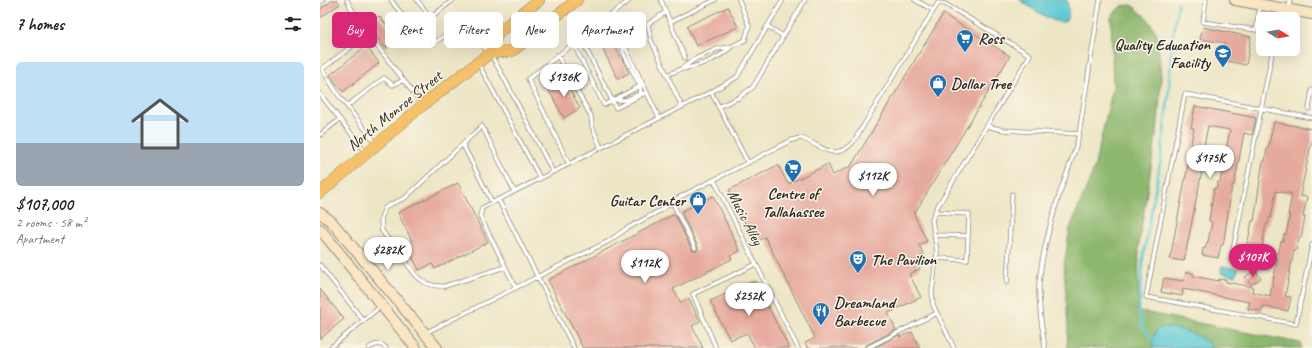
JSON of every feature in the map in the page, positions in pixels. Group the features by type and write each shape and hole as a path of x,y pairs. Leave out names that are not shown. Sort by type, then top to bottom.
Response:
{"main road":[{"path":"539,0 498,33 490,53 512,51 577,0"},
{"path":"1235,0 1287,6 1312,14"},
{"name":"North Monroe Street","path":"320,192 423,105 490,53"},
{"path":"320,213 331,220 437,348"},
{"path":"320,229 416,348"}],"lane":[{"path":"347,0 354,12"},
{"path":"392,0 401,12"},
{"path":"417,0 426,12"},
{"path":"436,14 453,0"},
{"path":"614,12 630,0"},
{"path":"661,0 685,58"},
{"path":"670,22 715,0"},
{"path":"668,75 681,69 695,59 718,49 730,47 745,40 749,26 739,0"},
{"path":"516,288 480,216 482,208 711,92 737,76 783,0"},
{"path":"718,106 738,98 753,87 805,0"},
{"path":"915,0 933,10"},
{"path":"1045,348 1039,308 1039,285 1042,264 1054,210 1075,152 1079,134 1100,0"},
{"path":"1206,0 1203,22 1256,30 1260,4"},
{"path":"425,333 609,241 626,229 660,211 672,202 797,139 805,139 834,153 840,152 850,146 938,2 946,4 1030,55 935,212 932,220 937,252 932,292 933,305 954,348"},
{"path":"666,12 648,24 651,40 682,106"},
{"path":"768,26 783,36"},
{"path":"436,42 451,31 456,29 464,30 490,53 553,172"},
{"path":"377,46 423,105"},
{"path":"681,69 699,66 720,56 730,47"},
{"path":"350,48 322,69 339,96 377,144"},
{"path":"567,48 528,79 569,164"},
{"path":"576,48 604,104 640,86"},
{"path":"586,48 616,108 647,92"},
{"path":"612,100 626,100 641,93 640,86 622,48"},
{"path":"625,48 659,118"},
{"path":"557,56 591,116 592,126 601,148"},
{"path":"1231,260 1272,56"},
{"path":"478,62 540,178"},
{"path":"347,106 384,78 393,85 404,80"},
{"path":"1309,109 1312,90"},
{"path":"711,92 748,163"},
{"path":"320,94 366,153"},
{"path":"1312,118 1185,94 1146,296 1296,324 1312,245"},
{"path":"320,135 340,120"},
{"path":"505,267 444,286 427,284 419,279 382,231 381,222 382,214 385,208 405,198 482,126 514,191"},
{"path":"987,126 1003,130 1079,134"},
{"path":"463,145 492,202"},
{"name":"Music Alley","path":"714,180 798,348"},
{"path":"1007,283 1012,194"},
{"path":"498,199 574,348"},
{"path":"672,202 694,248"},
{"path":"935,212 969,214 967,260 937,258"},
{"path":"934,235 968,236"},
{"name":"Music Alley","path":"715,347 693,294 756,264"},
{"path":"320,265 363,320"},
{"path":"330,348 382,305"},
{"path":"867,348 937,313"},
{"path":"369,348 374,344 379,344 386,348"}],"green space":[{"path":"1132,5 1147,18 1157,34 1161,77 1158,124 1139,242 1138,311 1300,343 1302,348 1067,348 1068,327 1064,266 1070,228 1094,169 1113,87 1111,17 1121,6"}],"water":[{"path":"1020,0 1067,0 1068,17 1065,21 1056,21 1042,15"},
{"path":"1222,266 1238,269 1236,276 1221,273"},
{"path":"1164,327 1183,330 1195,335 1211,345 1211,348 1152,348 1153,339 1157,329"}],"building":[{"path":"333,0 337,0 340,4 320,18 320,9"},
{"path":"728,7 738,27 696,46 687,26"},
{"path":"943,14 1010,56 914,214 927,241 919,245 924,255 916,260 920,269 909,274 921,297 888,313 896,330 866,345 864,348 808,348 805,343 815,338 765,237 755,243 729,190 778,165 788,184 828,164 833,175 851,166"},
{"path":"379,16 385,23 385,48 377,38 377,18"},
{"path":"1203,27 1251,37 1246,65 1222,60 1225,43 1200,39"},
{"path":"364,48 368,48 379,63 343,92 330,75"},
{"path":"602,48 616,48 629,73 618,79"},
{"path":"563,78 580,108 564,118 547,87"},
{"path":"1195,106 1256,118 1252,135 1244,133 1234,185 1232,185 1223,245 1221,245 1218,258 1202,255 1203,248 1205,249 1208,242 1212,222 1209,221 1214,188 1217,188 1218,182 1220,182 1230,130 1208,126 1201,160 1204,161 1184,261 1170,259 1189,159 1194,128 1191,128"},
{"path":"1274,122 1312,129 1312,144 1300,196 1307,197 1303,217 1305,217 1301,238 1299,238 1296,251 1294,251 1285,296 1291,297 1288,311 1263,306 1262,311 1248,309 1250,302 1183,289 1182,296 1161,292 1164,278 1184,281 1186,272 1193,273 1193,276 1219,281 1219,279 1226,280 1226,282 1253,287 1252,292 1270,296 1281,241 1283,241 1284,234 1286,235 1292,194 1276,191 1271,218 1269,217 1268,224 1266,224 1259,264 1244,261 1252,221 1254,221 1263,160 1265,161"},
{"path":"458,183 488,242 435,269 432,264 419,270 406,244 412,241 398,213"},
{"path":"713,196 740,251 730,256 732,259 673,289 681,303 689,299 700,321 692,326 703,348 583,348 548,280 673,215 675,215 692,250 697,251 698,247 681,212"},
{"path":"1255,270 1261,278 1251,285 1245,277"},
{"path":"755,281 789,348 755,348 747,333 730,340 710,301"},
{"path":"320,289 344,319 320,339"},
{"path":"912,332 920,348 874,348 899,335 900,337"}],"waterway":[{"path":"1153,339 1143,328 1139,310 1143,258 1161,158 1169,90 1171,50 1178,3"}],"place":[{"name":"Ross","path":"965,53"},
{"name":"Quality Education Facility","path":"1223,68"},
{"name":"Dollar Tree","path":"938,98"},
{"name":"Centre of Tallahassee","path":"793,183"},
{"name":"Guitar Center","path":"698,215"},
{"name":"The Pavilion","path":"858,274"},
{"name":"Dreamland Barbecue","path":"821,326"}]}
